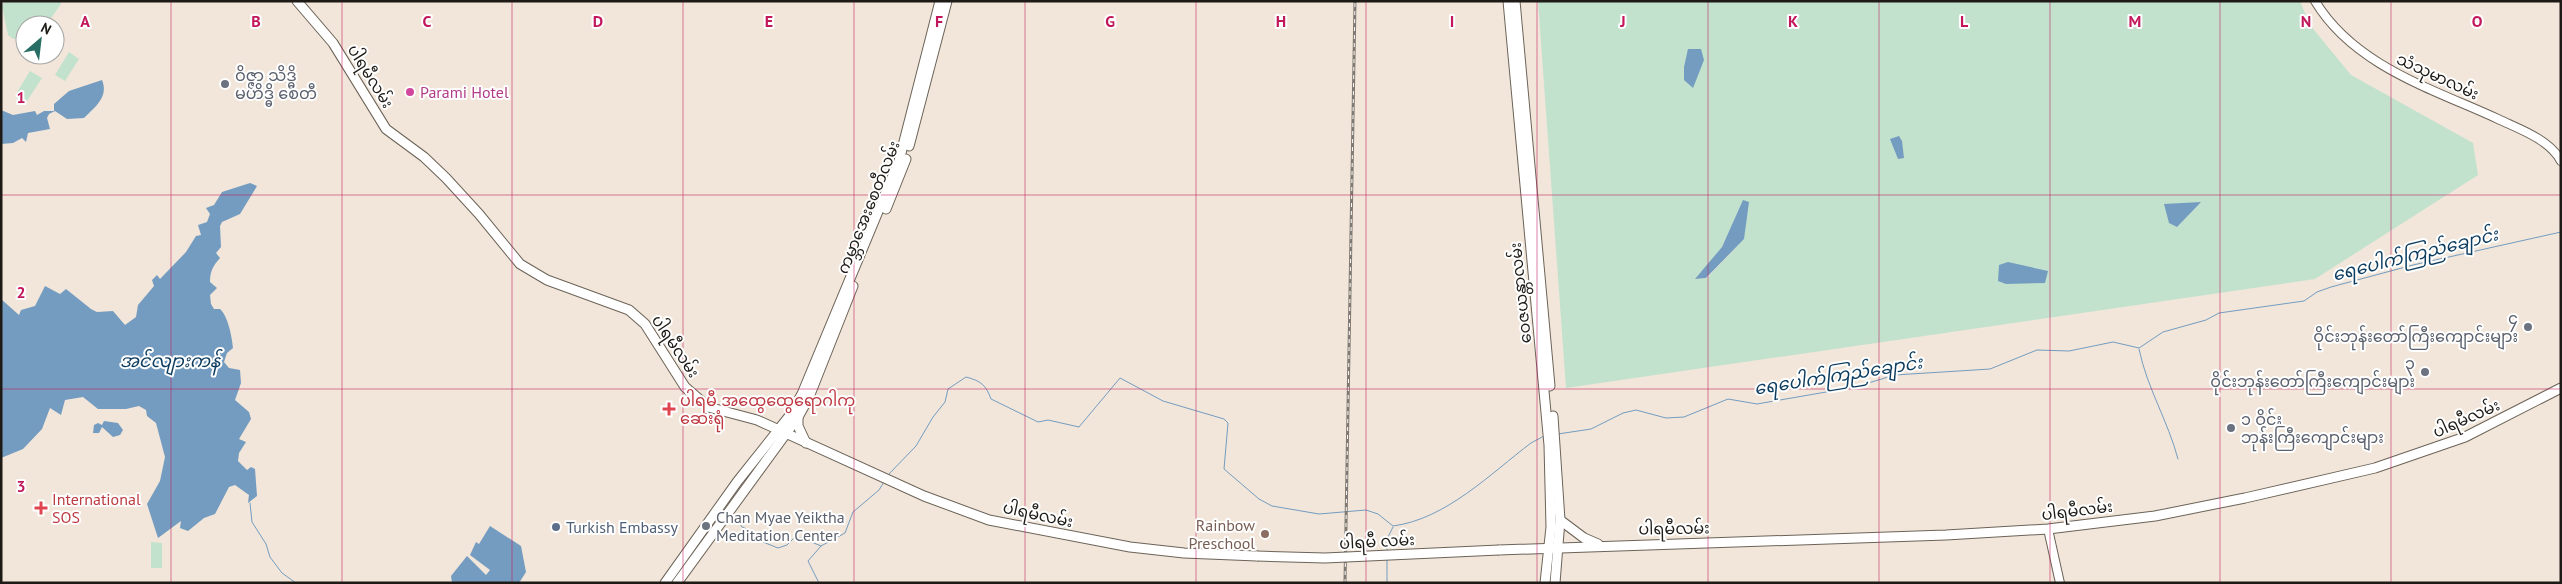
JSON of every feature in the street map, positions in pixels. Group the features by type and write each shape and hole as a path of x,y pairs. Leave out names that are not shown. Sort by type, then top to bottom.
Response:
{"main road":[{"name":"ပါရမီလမ်း","path":"297,1 344,59 386,129 424,157 446,178 479,214 520,264 547,280 629,310 645,324 671,366 696,398 708,407 758,420 924,496 989,520 1130,547 1184,553 1257,556"},
{"name":"ကမ္ဘာအေးစေတီလမ်း","path":"782,431 809,397 828,338 901,174 940,1"},
{"name":"ကမ္ဘာအေးစေတီလမ်း","path":"919,97 947,1"},
{"name":"ဝေဇယန္တာလမ်း","path":"1508,1 1552,444 1556,520 1552,565 1545,583"},
{"name":"ဝေဇယန္တာလမ်း","path":"1515,1 1550,426"},
{"name":"သံသုမာလမ်း","path":"2315,1 2340,34 2374,60 2531,135 2553,151 2561,161"},
{"name":"ပါရမီလမ်း","path":"1576,547 1798,541 2048,529 2155,516 2245,498 2375,468 2465,437 2561,388"},
{"path":"758,420 776,422 794,416 806,443"},
{"path":"758,420 764,428 767,442"},
{"path":"665,583 767,442 782,431"},
{"path":"677,583 774,449 782,431"},
{"path":"774,449 786,440 806,443"},
{"path":"737,482 745,489"},
{"path":"1534,548 1544,538 1556,520 1584,538 1600,545"},
{"path":"2048,529 2060,583"},
{"path":"1534,548 1576,547"},
{"path":"1534,548 1552,565 1568,550 1576,547"},
{"name":"ပါရမီ လမ်း","path":"1257,556 1325,558 1534,548"},
{"name":"ဝေဇယန္တာလမ်း","path":"1552,565 1555,583"}],"green space":[{"path":"5,1 60,1 61,4 53,15 15,15 15,39 13,39 8,35 2,6"},
{"path":"1538,1 2300,1 2310,25 2351,75 2473,143 2478,175 2315,279 1566,388","holes":["1743,201 1744,239 1707,278 1696,279 1722,247"]},
{"path":"69,52 79,59 65,81 55,75 61,65 65,65 65,59"},
{"path":"30,71 42,78 27,101 16,94"},
{"path":"151,542 162,543 162,568 151,568"}],"water":[{"path":"1688,49 1701,49 1704,60 1693,88 1684,80 1684,67"},
{"path":"102,80 104,92 102,97 84,118 67,119 55,111 49,114 47,118 50,129 28,133 26,142 22,138 13,143 1,144 1,110 13,115 35,111 37,115 44,111 54,111 54,104 69,91"},
{"path":"1899,136 1902,141 1904,158 1898,159 1890,139"},
{"name":"အင်လျားကန်","path":"250,183 257,186 240,214 222,222 220,226 221,247 216,253 220,258 212,269 210,278 210,282 217,288 210,295 211,304 214,309 220,309 223,312 231,333 233,348 227,353 224,362 229,368 240,370 241,383 235,400 249,412 251,419 239,439 246,442 239,453 238,461 247,470 251,467 255,469 257,496 248,503 249,495 235,485 229,487 215,514 204,518 188,531 180,528 181,521 158,538 147,504 160,481 165,457 156,423 147,416 146,410 139,406 126,409 98,409 83,397 65,400 61,415 50,408 42,429 23,449 1,458 1,299 19,315 21,310 35,306 45,286 60,294 66,289 97,312 113,311 125,325 136,317 138,305 154,286 152,280 157,275 160,279 186,252 196,236 201,235 198,225 207,222 210,214 206,208 214,205 222,192"},
{"path":"1743,200 1749,202 1744,239 1706,278 1695,279 1722,247"},
{"path":"2201,202 2177,227 2169,223 2164,204"},
{"path":"2008,262 2048,271 2045,283 2006,284 1998,281 1999,265"},
{"path":"104,421 118,423 123,430 120,435 113,437 102,427 99,433 93,433 94,425 98,423 102,425"},
{"path":"490,526 521,546 526,572 519,583 452,583 451,576 467,556 486,575 490,570 470,555 476,542 479,544"}],"waterway":[{"name":"ရေပေါက်ကြည်ချောင်း","path":"1558,434 1591,429 1623,413 1636,410 1666,418 1684,417 1728,399 1757,404 1855,387 1895,375 1990,369 2037,350 2069,351 2113,342 2139,348 2163,332 2206,320 2219,313 2304,301 2317,292 2331,287 2413,265 2561,232"},
{"path":"2139,349 2147,377 2178,459"},
{"name":"ရေပေါက်ကြည်ချောင်း","path":"887,476 916,446 933,417 945,402 948,389 966,377 982,384 991,399 1038,422 1048,420 1079,427 1120,378 1163,401 1224,419 1228,423 1224,469 1259,499 1272,506 1319,514 1366,510 1378,514 1393,526 1412,522 1449,505 1531,443 1544,436"},
{"path":"733,514 742,527 757,533 763,542 778,548 787,545 794,538 802,538 821,546 845,533 853,512 879,490 884,482"},
{"path":"250,503 252,522 266,544 270,557 282,573 296,583"},
{"path":"1387,552 1387,539 1393,527"},
{"path":"819,583 808,561 821,546"},
{"path":"1387,558 1387,583"}],"railway":[{"path":"1345,583 1355,1"}],"place":[{"name":"ဝိဇ္ဇာ သိဒ္ဓိ မဟိဒ္ဓိ စေတီ","path":"225,84"},
{"name":"Parami Hotel","path":"410,92"},
{"name":"၄ ဝိုင်းဘုန်းတော်ကြီးကျောင်းများ","path":"2528,327"},
{"name":"၃ ဝိုင်းဘုန်းတော်ကြီးကျောင်းများ","path":"2425,372"},
{"name":"ပါရမီ အထွေထွေရောဂါကု ဆေးရုံ","path":"669,409"},
{"name":"၁ ဝိုင်း ဘုန်းကြီးကျောင်းများ","path":"2231,428"},
{"name":"International SOS","path":"41,508"},
{"name":"Chan Myae Yeiktha Meditation Center","path":"706,526"},
{"name":"Turkish Embassy","path":"556,527"},
{"name":"Rainbow Preschool","path":"1265,534"}]}
